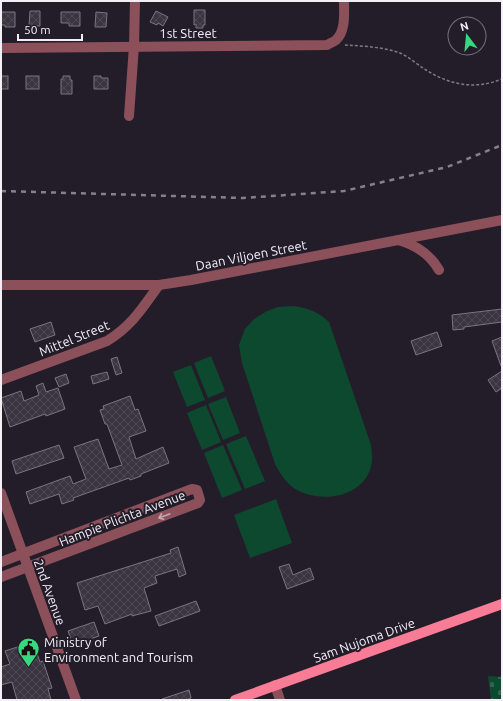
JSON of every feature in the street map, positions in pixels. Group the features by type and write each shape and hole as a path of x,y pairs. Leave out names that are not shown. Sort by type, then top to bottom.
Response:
{"main road":[{"name":"Sam Nujoma Drive","path":"235,700 502,604"}],"street":[{"path":"129,116 134,46 135,1"},
{"name":"1st Street","path":"1,48 327,45 337,39 341,31 344,20 344,1"},
{"name":"Daan Viljoen Street","path":"1,285 159,285 502,220"},
{"path":"396,240 411,244 425,252 439,270"},
{"name":"Mittel Street","path":"1,380 107,341 120,333 131,323 159,285"},
{"name":"Hampie Plichta Avenue","path":"1,562 192,489 198,490 200,500 198,503 1,578"},
{"name":"2nd Avenue","path":"1,493 76,700"},
{"path":"275,685 280,700"}],"path":[{"path":"344,45 371,47 401,54 433,74 455,83 476,86 502,79"}],"green space":[{"path":"294,306 313,311 321,315 329,322 371,445 372,464 364,480 356,488 335,496 323,497 301,492 286,481 275,464 242,363 239,345 245,329 254,319 267,311 278,307"},
{"path":"211,356 225,391 208,398 194,363"},
{"path":"191,365 205,400 187,407 173,372"},
{"path":"226,397 240,433 223,440 208,404"},
{"path":"206,405 221,442 202,450 187,413"},
{"path":"246,436 265,481 245,489 226,444"},
{"path":"223,445 242,490 222,498 204,453"},
{"path":"276,499 292,543 250,558 234,515"},
{"path":"488,676 502,677 502,700 491,700"}],"building":[{"path":"194,10 205,10 205,25 203,25 203,28 196,28 196,24 194,25"},
{"path":"30,11 40,11 40,26 29,26"},
{"path":"156,11 168,17 163,26 158,23 157,25 150,22"},
{"path":"1,12 15,12 15,27 5,27 5,25 1,25"},
{"path":"61,12 80,12 80,26 69,26 69,23 61,23"},
{"path":"96,12 107,13 106,27 95,27"},
{"path":"1,76 8,76 8,89 1,89"},
{"path":"26,76 39,76 39,89 26,89"},
{"path":"63,76 70,76 70,80 72,80 72,94 61,94 61,79 63,79"},
{"path":"94,76 108,78 108,89 94,89"},
{"path":"502,309 502,322 453,330 452,315"},
{"path":"51,322 55,335 35,342 30,329"},
{"path":"437,332 442,346 416,355 411,341"},
{"path":"502,337 502,366 501,366 492,341"},
{"path":"117,357 122,373 116,375 111,359"},
{"path":"502,371 502,388 496,392 488,380"},
{"path":"107,372 109,379 93,384 91,376"},
{"path":"66,374 69,383 59,387 55,378"},
{"path":"43,383 46,392 58,388 65,409 46,416 45,414 10,427 1,398 21,391 24,401 39,395 36,386"},
{"path":"130,396 135,410 138,409 146,431 129,437 136,459 163,447 169,463 141,474 141,476 130,480 129,478 73,498 74,500 62,504 59,494 30,504 26,492 70,476 73,484 86,479 74,447 98,439 109,469 122,465 107,424 105,424 100,410 104,409 103,406"},
{"path":"59,445 64,458 16,474 12,461"},
{"path":"178,547 186,574 179,577 177,569 155,576 157,583 144,588 151,611 132,616 132,614 105,624 98,606 85,610 77,583 171,553 170,550"},
{"path":"289,564 293,575 310,568 314,579 287,589 279,567"},
{"path":"196,601 200,611 159,626 155,616"},
{"path":"94,622 99,636 73,645 68,631"},
{"path":"33,642 40,662 43,661 52,688 48,689 51,700 17,700 12,682 1,685 1,667 10,664 5,651"},
{"path":"189,690 191,698 186,700 162,699"}],"railway":[{"path":"1,191 243,198 344,191 447,167 502,145"}],"place":[{"name":"Ministry of Environment and Tourism","path":"28,668"}]}
